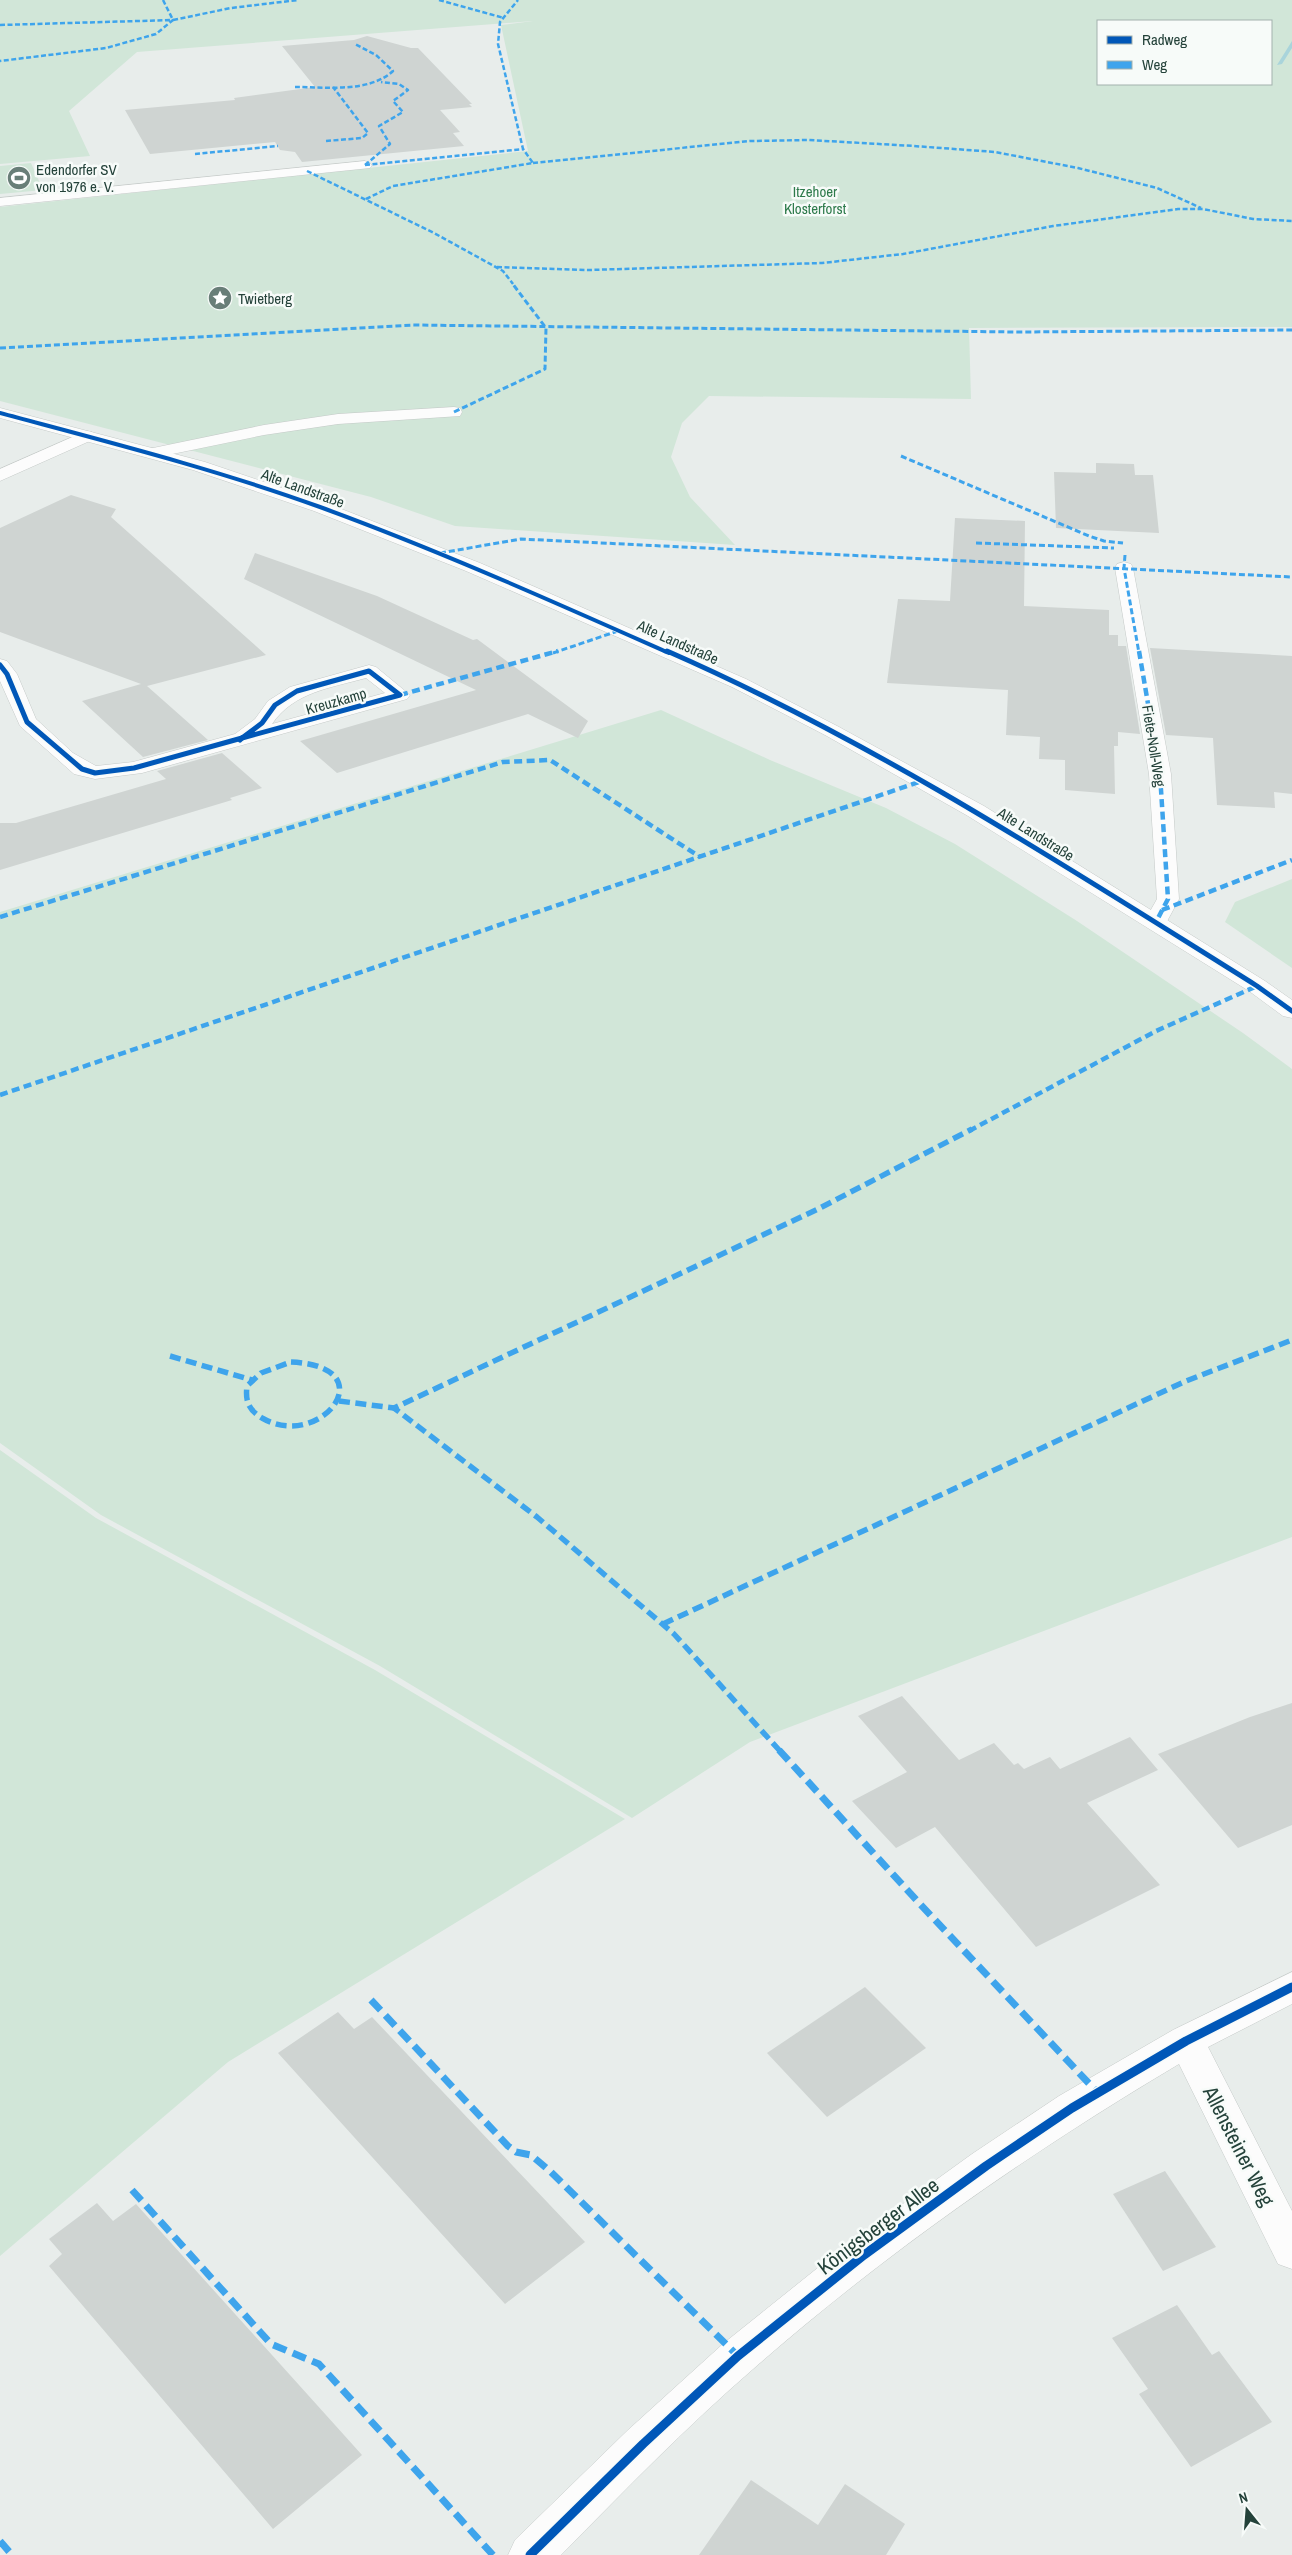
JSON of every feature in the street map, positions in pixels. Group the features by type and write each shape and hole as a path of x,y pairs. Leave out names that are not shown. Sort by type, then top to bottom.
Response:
{"street":[{"path":"0,202 365,165"},
{"path":"154,454 264,430 338,419 454,412"},
{"name":"Alte Landstraße","path":"0,413 154,454 249,482 320,507 473,567 739,683 832,731 976,811 1156,922 1257,986 1292,1011"},
{"path":"0,476 86,436"},
{"name":"Fiete-Noll-Weg","path":"1124,568 1160,774 1168,899 1156,922"},
{"name":"Kreuzkamp","path":"0,665 7,674 27,722 82,769 95,773 134,768 240,740 400,695 369,671 297,691 275,705 262,723 240,740"},
{"name":"Königsberger Allee","path":"530,2555 642,2444 738,2356 864,2255 986,2166 1072,2108 1186,2041 1292,1987"},
{"name":"Allensteiner Weg","path":"1186,2041 1292,2251"}],"green space":[{"name":"Itzehoer Klosterforst","path":"0,0 1292,0 1292,327 969,328 971,399 709,396 682,423 671,457 690,497 735,545 455,526 371,497 0,401 0,207 528,151 501,25 533,21 137,52 69,111 90,156 0,164"},
{"name":"Edendorfer SV von 1976 e. V.","path":"31,163 43,190 0,194 0,166"},
{"path":"661,710 770,760 886,808 955,844 1077,921 1243,1033 1292,1069 1292,1537 750,1742 632,1818 380,1666 101,1515 0,1443 0,912"},
{"path":"1292,879 1292,968 1225,922 1235,902"},
{"path":"0,1450 96,1518 375,1670 625,1819 228,2062 0,2256"}],"building":[{"path":"367,36 411,48 418,48 472,104 469,104 472,107 440,110 460,132 453,133 464,146 302,162 295,152 280,150 275,142 150,154 125,110 235,100 234,98 315,87 282,46 354,40"},
{"path":"1096,463 1134,464 1135,475 1153,475 1159,533 1056,528 1054,472 1096,473"},
{"path":"71,495 116,509 111,517 266,655 147,686 208,740 143,757 82,701 141,684 0,632 0,528"},
{"path":"955,518 1025,521 1024,606 1109,610 1109,635 1118,635 1118,646 1126,646 1140,734 1118,732 1118,746 1114,746 1115,794 1065,790 1065,760 1039,759 1040,737 1006,735 1008,690 887,683 898,599 950,601"},
{"path":"255,553 377,596 473,640 477,639 588,721 578,738 528,714 337,773 300,741 476,690 244,579"},
{"path":"1150,648 1292,656 1292,794 1274,792 1275,808 1217,805 1213,738 1166,735"},
{"path":"222,753 262,788 230,798 232,800 0,870 0,823 16,823 166,779 157,771"},
{"path":"902,1696 959,1760 994,1743 1014,1765 1018,1763 1024,1769 1050,1757 1060,1769 1130,1737 1158,1770 1087,1803 1160,1885 1036,1947 935,1827 896,1848 852,1801 907,1772 858,1716"},
{"path":"1292,1703 1292,1825 1238,1848 1158,1754 1250,1717"},
{"path":"865,1987 926,2048 827,2117 767,2053"},
{"path":"338,2012 354,2029 372,2017 585,2242 505,2304 278,2053"},
{"path":"1165,2171 1216,2247 1163,2271 1113,2194"},
{"path":"97,2203 113,2221 136,2204 362,2455 273,2529 49,2266 62,2254 49,2239"},
{"path":"1177,2305 1212,2355 1219,2351 1272,2422 1191,2467 1139,2394 1148,2389 1112,2338"},
{"path":"751,2480 818,2525 845,2484 905,2524 886,2555 699,2555"}],"waterway":[{"path":"1279,64 1292,43"}],"marked path":[{"path":"163,0 173,20 231,8 298,0"},
{"path":"439,0 504,18"},
{"path":"365,165 523,149 498,44 500,22 518,0"},
{"path":"0,25 173,20 156,34 106,48 0,61"},
{"path":"295,87 362,85 375,82 393,71 376,55 355,44"},
{"path":"365,165 390,144 382,134 379,126 403,112 393,101 408,90 399,84 381,82"},
{"path":"326,141 362,138 368,133 333,87"},
{"path":"533,163 750,141 809,140 914,146 995,152 1078,168 1157,188 1201,208"},
{"path":"195,154 278,146"},
{"path":"366,199 393,186 533,163 523,149"},
{"path":"307,171 434,233 503,271 546,328 545,369 454,412"},
{"path":"497,267 588,270 822,263 903,254 1053,226 1178,209 1203,209 1253,219 1292,221"},
{"path":"0,348 413,325 1018,332 1292,330"},
{"path":"901,456 1089,536 1104,541 1123,543"},
{"path":"440,553 521,539 1292,577"},
{"path":"976,543 1114,548"},
{"path":"1125,555 1124,568 1160,774 1168,899 1156,922"},
{"path":"400,695 559,651 618,631"},
{"path":"0,917 503,762 534,759 550,760 700,857"},
{"path":"0,1095 922,781"},
{"path":"1162,910 1292,860"},
{"path":"1098,2093 920,1904 674,1634 537,1517 394,1408 818,1209 1156,1031 1257,986"},
{"path":"663,1624 1186,1381 1292,1340"},
{"path":"170,1356 252,1380"},
{"path":"291,1362 315,1365 330,1372 336,1377 340,1392 338,1401 333,1409 312,1422 290,1426 270,1422 254,1413 246,1401 247,1386 261,1373 291,1362"},
{"path":"339,1401 394,1408"},
{"path":"371,2000 508,2146 516,2152 531,2155 551,2172 738,2356"},
{"path":"132,2190 271,2344 319,2364 493,2555"},
{"path":"0,2541 12,2555"}],"cycle path":[{"path":"0,413 199,466 320,507 473,567 739,683 832,731 976,811 1257,986 1292,1011"},
{"path":"0,665 7,674 27,722 66,757 82,769 95,773 134,768 400,695 369,671 297,691 275,705 262,723 240,740"},
{"path":"530,2555 643,2444 738,2356 864,2255 986,2166 1072,2108 1186,2041 1292,1987"}],"place":[{"name":"Edendorfer SV von 1976 e. V.","path":"19,178"},
{"name":"Twietberg","path":"220,298"}]}
